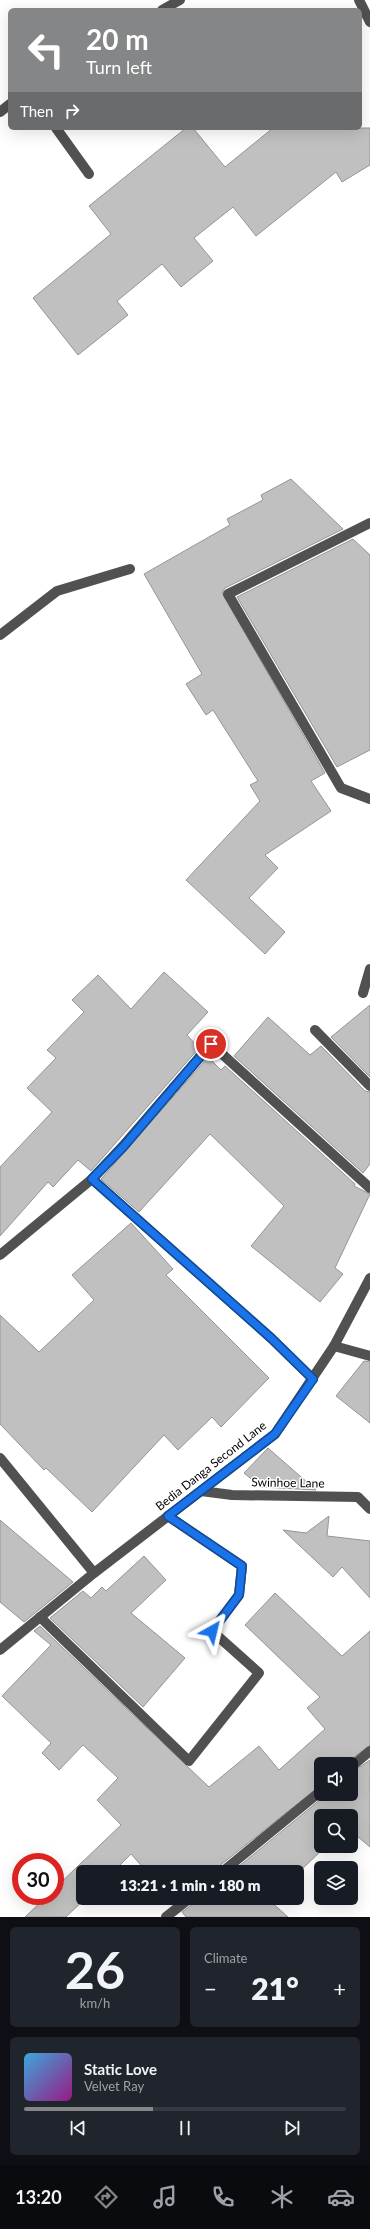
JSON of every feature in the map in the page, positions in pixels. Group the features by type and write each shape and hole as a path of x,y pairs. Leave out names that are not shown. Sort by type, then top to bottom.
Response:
{"street":[{"path":"166,8 180,0"},
{"path":"359,0 370,22"},
{"path":"0,112 8,106"},
{"path":"57,130 90,174"},
{"path":"370,523 228,594 341,788 370,799"},
{"path":"0,635 57,591 130,569"},
{"path":"363,992 370,968"},
{"path":"315,1030 370,1086"},
{"path":"0,1255 92,1179 124,1146 211,1044 370,1188"},
{"path":"92,1179 271,1338 313,1379"},
{"name":"Bedia Danga Second Lane","path":"94,1573 275,1434 334,1346 370,1278"},
{"path":"334,1346 370,1356"},
{"path":"0,1458 94,1573 0,1650"},
{"name":"Swinhoe Lane","path":"201,1491 232,1494 358,1497 370,1509"},
{"path":"40,1617 189,1761 259,1673 212,1631 239,1595 242,1566 168,1516"},
{"path":"358,1761 370,1751"},
{"path":"231,1865 314,1797"},
{"path":"166,1917 181,1905"}],"building":[{"path":"362,128 370,128 370,165 342,182 336,172 256,236 233,207 194,238 213,261 181,287 162,264 117,301 128,315 78,355 33,298 111,234 89,206 184,130 195,130 225,167 271,130 362,130"},
{"path":"291,479 343,529 225,588 222,593 325,773 311,781 331,811 265,855 278,868 249,898 285,932 265,954 186,880 260,801 250,785 258,781 213,710 206,715 186,684 202,674 144,574 230,525 227,519 263,500 261,495"},
{"path":"353,539 370,555 370,750 337,767 237,597"},
{"path":"164,972 208,1012 187,1035 199,1048 91,1171 78,1160 53,1187 48,1182 0,1236 0,1167 52,1112 27,1088 56,1058 47,1050 84,1012 72,1000 98,975 131,1009"},
{"path":"370,1005 370,1077 331,1037"},
{"path":"268,1017 310,1055 321,1046 365,1091 370,1092 370,1164 363,1173 234,1056"},
{"path":"208,1057 221,1070 225,1066 355,1184 354,1186 370,1194 335,1268 343,1274 320,1302 251,1246 284,1206 210,1134 139,1212 101,1179"},
{"path":"131,1223 173,1269 166,1275 269,1378 221,1427 212,1417 178,1450 164,1435 92,1512 46,1468 44,1470 0,1424 0,1315 39,1352 94,1300 72,1275"},
{"path":"364,1361 370,1362 370,1423 336,1396"},
{"path":"268,1448 316,1490 261,1487 244,1473"},
{"path":"329,1516 327,1536 370,1541 370,1598 342,1567 333,1577 283,1530 306,1533"},
{"path":"0,1520 73,1582 24,1622 0,1602"},
{"path":"144,1556 166,1580 131,1613 185,1658 143,1707 50,1618 83,1591 91,1598 102,1587 106,1591"},
{"path":"275,1593 342,1656 370,1631 370,1745 354,1757 314,1757 314,1791 221,1865 141,1865 131,1854 120,1865 79,1865 121,1825 97,1800 118,1778 83,1745 59,1770 42,1753 51,1743 2,1696 51,1645 34,1631 40,1626 209,1787 259,1746 279,1770 325,1729 307,1708 320,1697 245,1625"},
{"path":"370,1760 370,1847 358,1837 358,1809 314,1809 314,1853 319,1853 304,1867 304,1865 241,1865 318,1801 358,1801 358,1768"},
{"path":"76,1868 76,1905 79,1905 66,1917 25,1917 38,1905 64,1905 64,1879"},
{"path":"191,1905 274,1905 288,1917 186,1917 182,1912"}],"route":[{"path":"211,1044 124,1146 92,1179 271,1338 313,1379 275,1434 168,1516 242,1566 239,1595 212,1631"}]}
